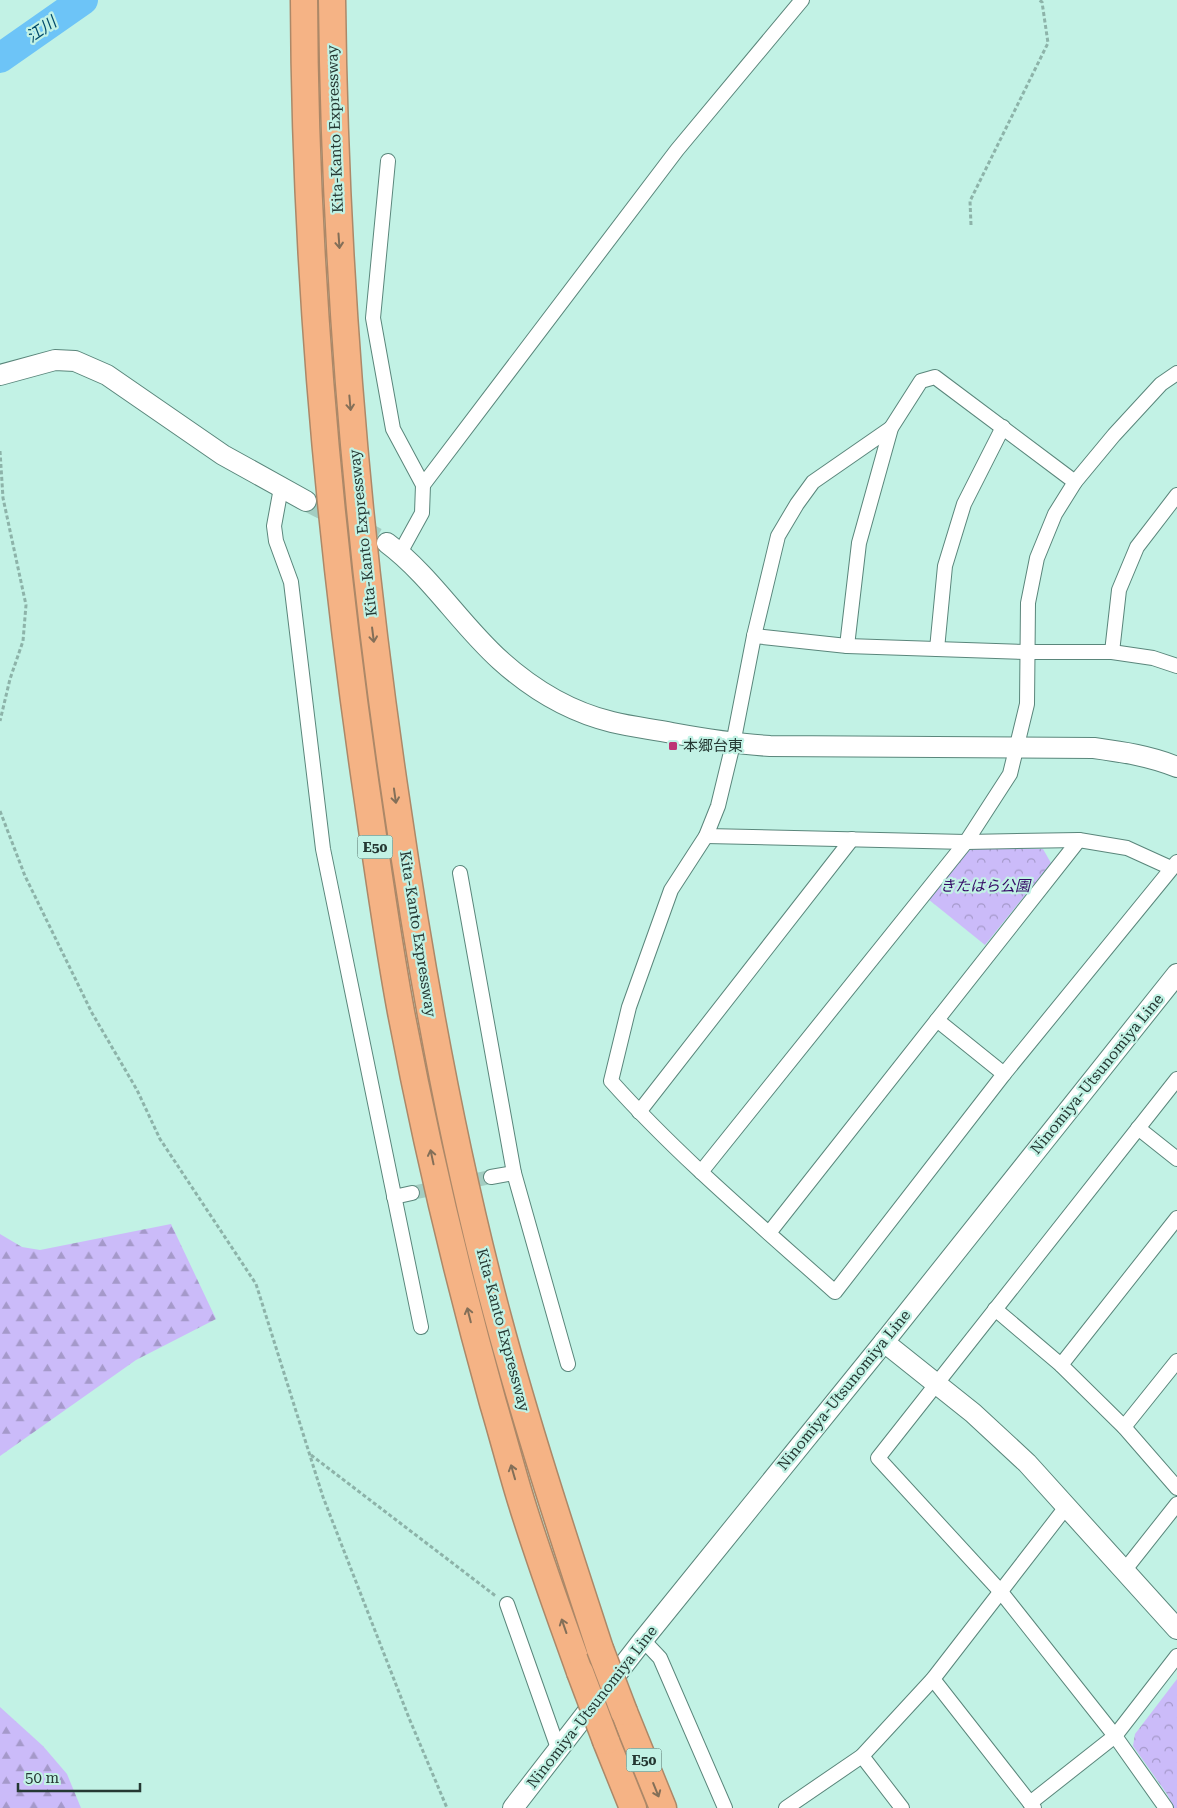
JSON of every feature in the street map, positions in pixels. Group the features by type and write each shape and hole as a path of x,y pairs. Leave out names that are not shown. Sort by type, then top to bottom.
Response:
{"highway":[{"name":"Kita-Kanto Expressway","path":"304,0 308,213 334,538 354,706 380,887 403,1021 434,1170 471,1322 519,1494 580,1672 633,1808"},
{"name":"Kita-Kanto Expressway","path":"332,0 337,210 347,371 364,558 382,706 408,883 429,1007 450,1110 498,1317 544,1481 600,1649 663,1808"}],"street":[{"path":"423,486 677,150 802,0"},
{"path":"388,161 373,318 393,428 423,486 422,513 394,548 426,578 470,629 501,661 532,685 556,701 612,722 733,744 770,746 1094,748 1132,753 1160,760 1177,767"},
{"path":"0,375 55,360 75,361 107,375 222,455 306,500"},
{"path":"701,1172 966,842 1010,774 1027,704 1028,603 1037,558 1055,514 1074,482 1114,435 1161,384 1177,373"},
{"path":"847,646 859,543 891,428 920,381 935,376 1074,482"},
{"path":"937,649 945,566 964,504 1003,427"},
{"path":"706,836 966,842 1079,840 1127,848 1174,865 1004,1074 835,1292 701,1172 639,1112 612,1082 629,1007 671,890 706,836 718,806 733,744 754,636 778,536 813,482 891,428"},
{"path":"281,488 274,526 276,541 291,582 323,849 421,1327"},
{"path":"1112,652 1119,590 1137,547 1177,496"},
{"path":"754,636 847,646 1027,652 1112,652 1153,658 1177,666"},
{"path":"639,1112 852,839"},
{"path":"769,1233 1079,840"},
{"path":"460,873 514,1173 568,1364"},
{"name":"Ninomiya-Utsunomiya Line","path":"513,1808 643,1640 884,1342 1177,974"},
{"path":"937,1020 1004,1074"},
{"path":"1166,1808 1115,1736 1001,1592 878,1458 1177,1079"},
{"path":"1138,1128 1177,1159"},
{"path":"491,1176 514,1173"},
{"path":"394,1196 412,1193"},
{"path":"1061,1365 1177,1218"},
{"path":"995,1309 1061,1365 1124,1428 1177,1488"},
{"path":"884,1342 973,1413 1026,1463 1177,1629"},
{"path":"1124,1428 1177,1361"},
{"path":"1124,1571 1177,1504"},
{"path":"786,1808 862,1756 933,1679 1066,1507"},
{"path":"507,1604 558,1751"},
{"path":"643,1640 660,1658 725,1808"},
{"path":"933,1679 1032,1805 1115,1736 1177,1656"},
{"path":"862,1756 902,1808"}],"path":[{"path":"971,225 970,201 1048,43 1042,2 1039,0"},
{"path":"0,451 3,498 26,605 23,641 10,679 0,721"},
{"path":"0,811 29,884 92,1013 137,1090 160,1140 256,1284 324,1497 405,1709 447,1808"},
{"path":"311,1455 507,1604"}],"green space":[{"name":"きたはら公園","path":"974,848 1043,849 1051,863 985,945 928,899 962,855"},
{"path":"171,1224 216,1319 136,1360 0,1456 0,1234 22,1247 40,1250"},
{"path":"1177,1679 1177,1808 1174,1808 1167,1794 1133,1746 1135,1734"},
{"path":"0,1707 43,1746 67,1774 81,1808 0,1808"}],"waterway":[{"name":"江川","path":"0,58 83,0"}],"tunnel":[{"path":"306,501 387,543"},
{"path":"412,1193 491,1177"}],"place":[{"name":"本郷台東","path":"673,746"}]}
